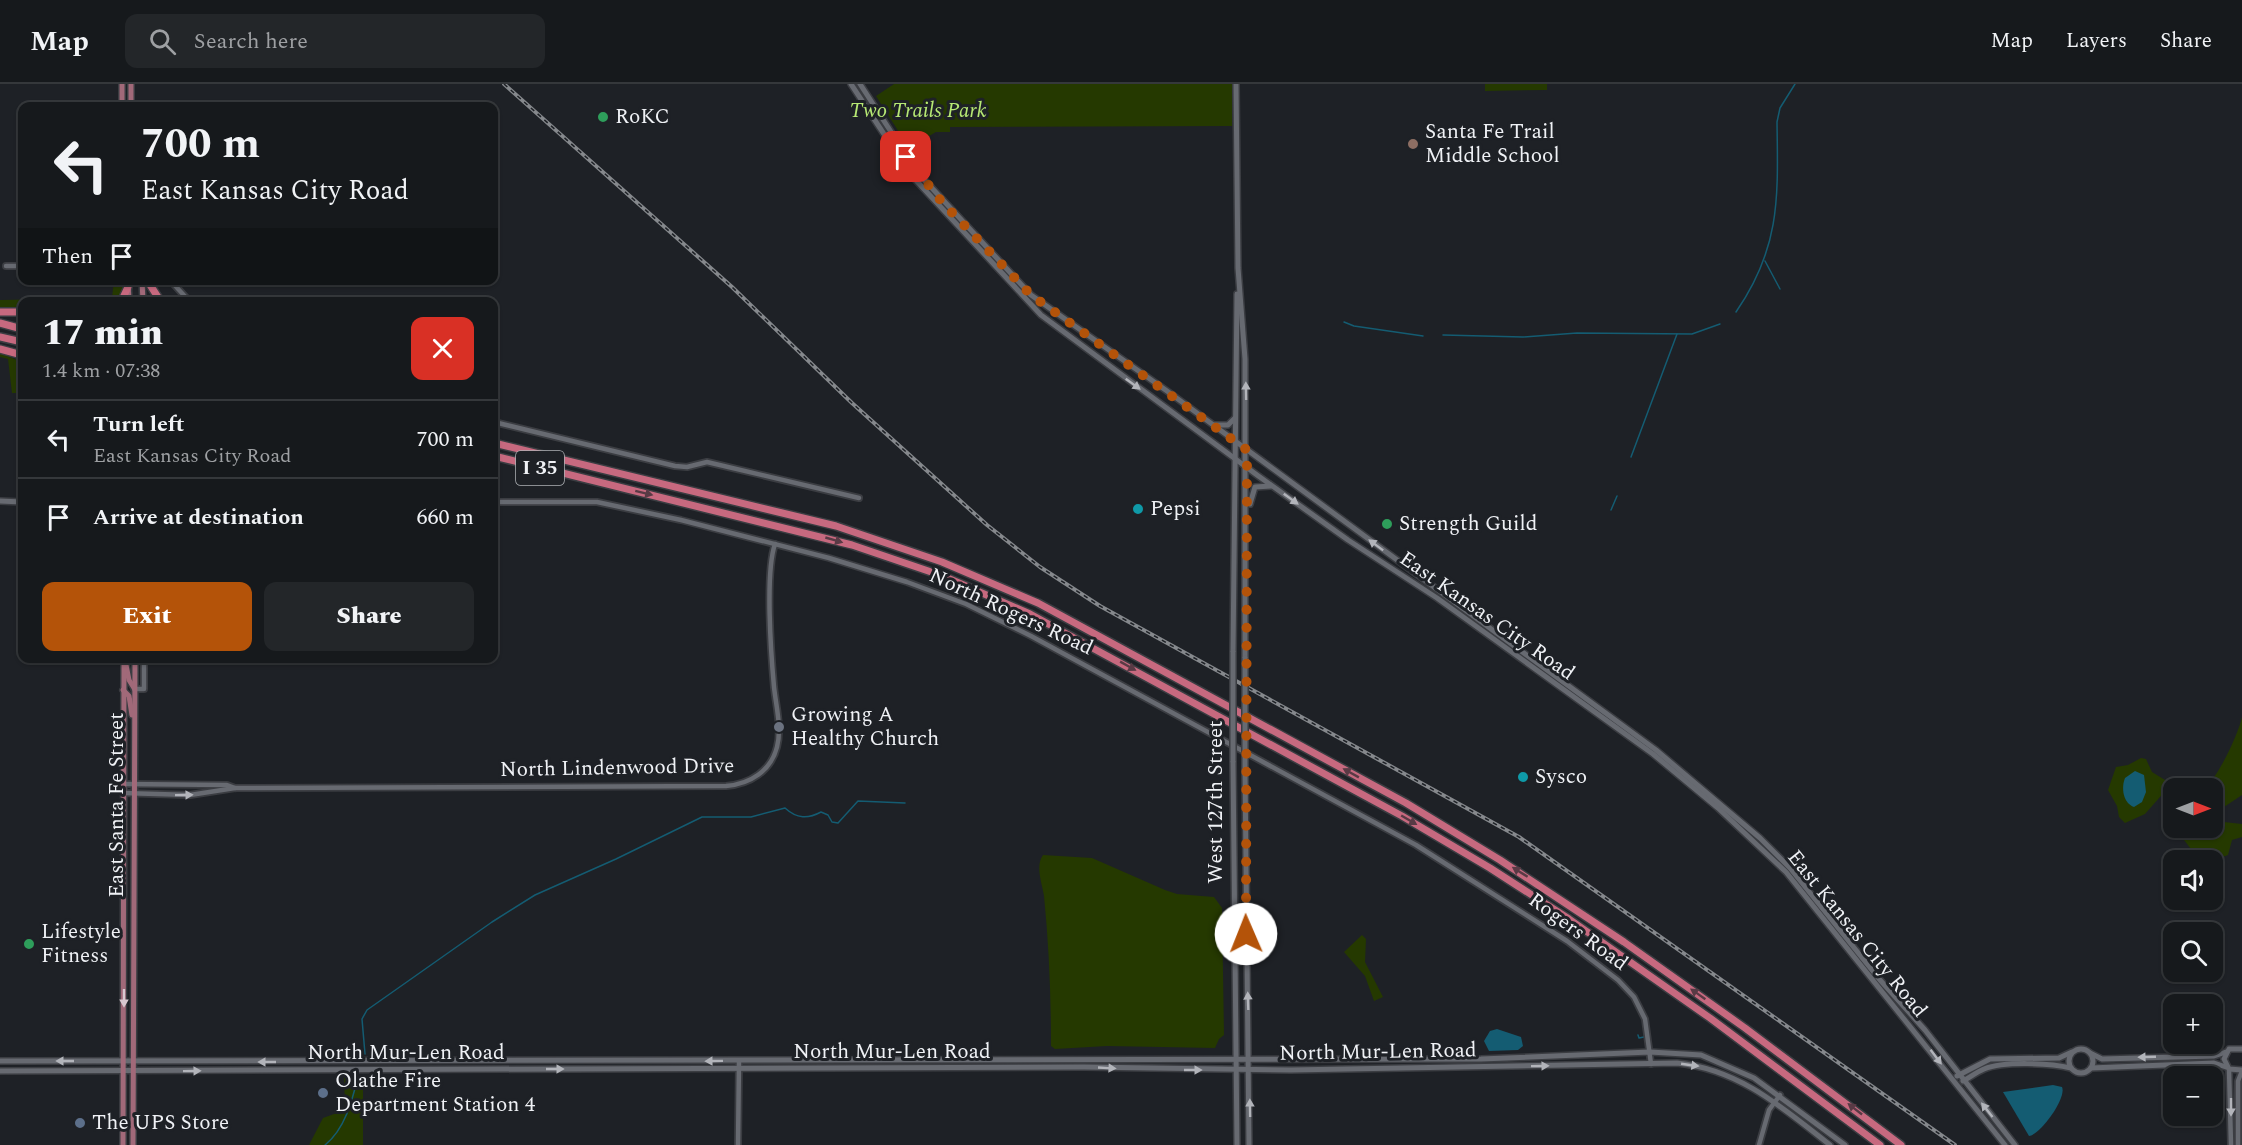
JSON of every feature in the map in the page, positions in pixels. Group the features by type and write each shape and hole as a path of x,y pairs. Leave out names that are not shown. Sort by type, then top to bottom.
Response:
{"highway":[{"path":"0,312 18,312"},
{"path":"0,323 18,328"},
{"path":"0,337 18,341"},
{"path":"0,349 18,355"},
{"name":"I 35","path":"498,444 836,526 942,562 1038,603 1396,798 1500,860 1595,922 1727,1015 1901,1145"},
{"name":"I 35","path":"498,457 852,545 943,576 1038,618 1391,810 1490,868 1569,919 1734,1036 1880,1145"}],"main road":[{"path":"122,84 122,102"},
{"path":"131,84 131,102"},
{"name":"East Kansas City Road","path":"851,84 911,175 1032,308 1272,486 1348,540 1437,598 1653,754 1718,808 1786,872 2005,1145"},
{"name":"East Kansas City Road","path":"860,84 917,172 1018,283 1656,750 1730,811 1790,868 2015,1145"},
{"path":"1236,84 1238,268"},
{"name":"West 127th Street","path":"1237,1145 1233,652 1238,268"},
{"name":"West 127th Street","path":"1238,268 1245,359 1248,518 1245,658 1245,887 1250,1145"},
{"path":"1213,424 1228,424 1235,416"},
{"path":"1248,518 1253,489 1258,485 1272,486"},
{"path":"0,501 18,502"},
{"name":"East Santa Fe Street","path":"123,1145 124,663"},
{"path":"125,663 129,680 134,689"},
{"name":"East Santa Fe Street","path":"133,1145 135,663"},
{"path":"123,690 129,696 134,720"},
{"path":"1955,1082 1959,1075 1990,1059 2059,1058 2080,1049 2102,1059 2214,1056 2233,1047 2242,1048"},
{"name":"North Mur-Len Road","path":"0,1061 1481,1059 1650,1052 1692,1054 1719,1061 1749,1075 1845,1145"},
{"path":"2071,1068 2068,1062 2072,1052"},
{"path":"2226,1052 2224,1059 2228,1068"},
{"path":"2091,1053 2093,1061 2091,1068"},
{"path":"1955,1082 2000,1065 2059,1066 2071,1068 2080,1073 2091,1068 2214,1063 2242,1070"},
{"name":"North Mur-Len Road","path":"0,1071 123,1073 1084,1067 1250,1070 1690,1065 1714,1070 1744,1082 1830,1145"}],"street":[{"path":"6,266 18,266"},
{"path":"175,285 185,297"},
{"path":"498,423 675,466 687,467 707,462 859,498"},
{"name":"North Rogers Road","path":"498,502 610,504 856,565 966,604 1086,664 1440,860"},
{"name":"North Lindenwood Drive","path":"123,793 190,795 235,788 718,786 732,785 755,778 772,760 779,737 772,650 771,564 775,544"},
{"name":"East Santa Fe Street","path":"134,689 144,689 144,663"},
{"name":"North Lindenwood Drive","path":"123,784 227,785 235,788"},
{"name":"Rogers Road","path":"1440,860 1560,936 1624,985 1645,1019 1651,1064"},
{"path":"738,1145 739,1060"},
{"path":"2228,1068 2231,1145"},
{"path":"2238,1145 2238,1081 2242,1070"},
{"path":"1759,1145 1766,1118 1779,1095"}],"green space":[{"name":"Two Trails Park","path":"894,84 1232,84 1232,126 950,127 950,132 936,132 909,148 876,96"},
{"path":"1485,84 1547,84 1547,90 1485,91"},
{"path":"113,285 123,285 118,297 112,297"},
{"path":"0,300 18,300 18,308 0,308"},
{"path":"0,353 18,360 18,393 12,393 8,359 0,357"},
{"path":"2242,717 2242,795 2223,808 2223,778 2213,778 2236,735"},
{"path":"2141,758 2146,759 2152,772 2163,779 2163,794 2145,814 2125,823 2119,817 2117,806 2108,790 2116,767 2128,765"},
{"path":"2223,821 2242,824 2242,837 2232,840 2228,855 2223,857 2223,850 2192,850 2183,838 2223,838"},
{"path":"1043,855 1092,858 1177,894 1214,897 1222,908 1224,1035 1219,1039 1215,1048 1107,1046 1055,1049 1051,1046 1047,934 1039,869"},
{"path":"1362,935 1366,939 1365,962 1383,997 1374,1001 1365,976 1344,952"},
{"path":"344,1075 363,1076 363,1145 309,1145 323,1118 345,1110"}],"water":[{"path":"2135,771 2144,775 2146,792 2142,802 2134,807 2125,799 2123,786 2125,778"},
{"path":"1497,1029 1521,1037 1523,1046 1518,1050 1489,1051 1484,1041 1490,1031"},
{"path":"2053,1085 2062,1087 2057,1107 2046,1123 2029,1136 2003,1092"}],"waterway":[{"path":"1736,312 1751,288 1769,243 1776,197 1777,122 1780,108 1795,84"},
{"path":"1765,261 1780,289"},
{"path":"1344,322 1354,326 1423,336"},
{"path":"1443,335 1523,337 1577,333 1692,334 1720,324"},
{"path":"1631,457 1677,334"},
{"path":"1611,510 1617,496"},
{"path":"365,1054 362,1019 367,1010 492,922 535,895 702,817 751,817 785,808 803,817 821,812 828,815 832,822 838,823 858,801 905,803"},
{"path":"1638,1035 1639,1038 1644,1037"},
{"path":"325,1145 343,1123 358,1077"}],"railway":[{"path":"504,84 732,287 852,403 987,525 1040,567 1100,606 1519,837 1955,1145"}],"place":[{"name":"RoKC","path":"603,117"},
{"name":"Santa Fe Trail Middle School","path":"1413,144"},
{"name":"Pepsi","path":"1138,509"},
{"name":"Strength Guild","path":"1387,524"},
{"name":"Growing A Healthy Church","path":"779,727"},
{"name":"Sysco","path":"1523,777"},
{"name":"Lifestyle Fitness","path":"29,944"},
{"name":"Olathe Fire Department Station 4","path":"323,1093"},
{"name":"The UPS Store","path":"80,1123"}],"route":[{"path":"906,157 942,202 1031,295 1136,368 1247,450 1246,934"}]}
